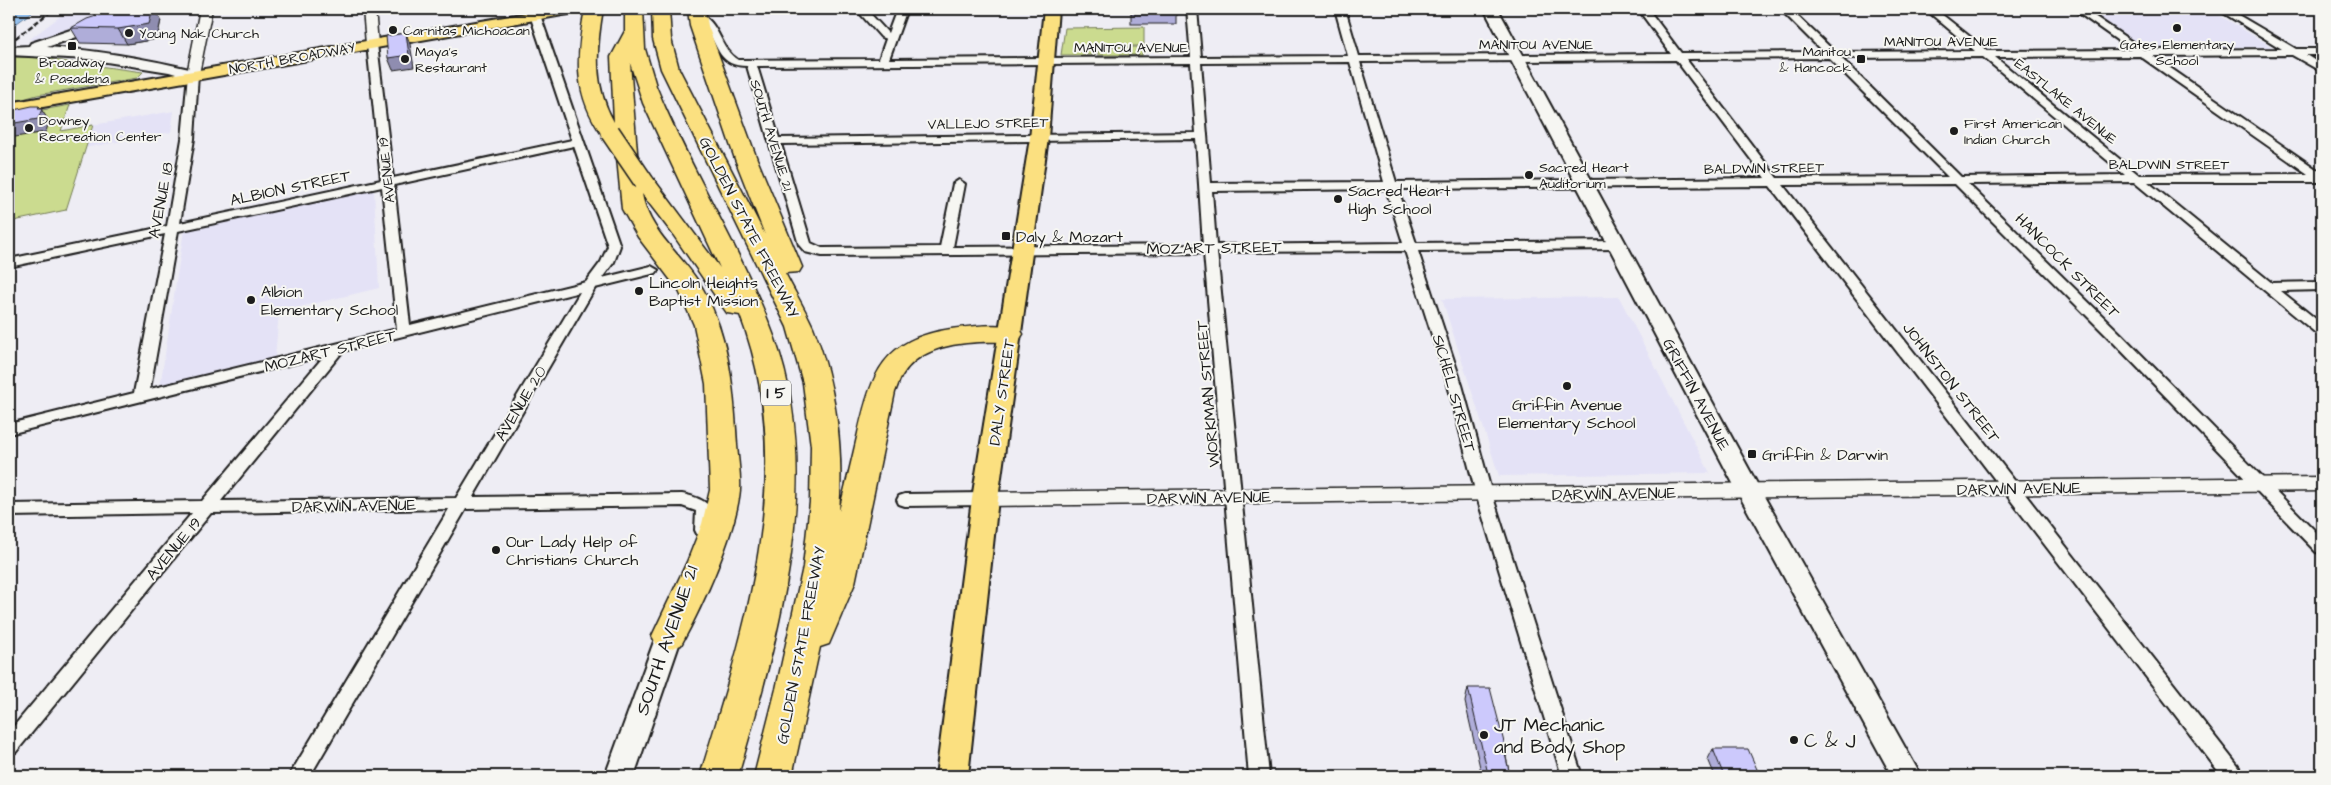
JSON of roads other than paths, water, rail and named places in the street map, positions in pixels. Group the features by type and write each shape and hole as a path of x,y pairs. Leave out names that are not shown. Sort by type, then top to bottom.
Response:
{"highway":[{"path":"594,9 586,57 586,73 597,110 644,182 680,228 740,313 759,334"},
{"name":"GOLDEN STATE FREEWAY","path":"660,9 659,25 663,51 670,69 800,327 817,383 825,446 825,502 819,568 794,689 773,776"},
{"path":"697,12 699,26 746,159 796,282 800,327"},
{"path":"633,20 620,58 629,185 633,209 646,232 691,290 707,325 720,384 725,490 717,524 669,636"},
{"name":"GOLDEN STATE FREEWAY","path":"633,20 645,87 741,286 759,334 776,390 782,451 780,507 774,567 749,672 719,776"},
{"path":"794,689 839,583 882,392 893,368 907,355 926,344 953,335 975,333 1010,334"}],"main road":[{"path":"17,50 147,9"},
{"name":"NORTH BROADWAY","path":"17,50 92,56 166,66 193,74 372,44 534,12 574,9"},
{"name":"DALY STREET","path":"952,776 985,499 1039,138 1044,97 1044,62 1051,9"},
{"name":"GRIFFIN AVENUE","path":"1491,9 1749,491 1907,776"},
{"path":"14,108 193,74"},
{"name":"SOUTH AVENUE 21","path":"619,776 669,636"}],"street":[{"name":"AVENUE 18","path":"141,398 188,139 193,74 206,9"},
{"name":"AVENUE 19","path":"369,9 404,332"},
{"path":"861,9 884,35 892,38"},
{"path":"883,62 902,9"},
{"name":"WORKMAN STREET","path":"1192,9 1207,187 1210,248 1259,776"},
{"name":"SICHEL STREET","path":"1340,9 1391,186 1455,386 1484,494 1572,776"},
{"name":"JOHNSTON STREET","path":"1643,9 1678,57 2234,776"},
{"name":"HANCOCK STREET","path":"1786,9 1956,180 2118,338 2322,548"},
{"name":"EASTLAKE AVENUE","path":"1930,9 2322,331"},
{"path":"2078,9 2322,178"},
{"path":"2222,9 2322,69"},
{"name":"AVENUE 20","path":"298,776 591,284 607,262 614,246 534,12"},
{"name":"SOUTH AVENUE 21","path":"697,12 705,20 730,59 751,63 805,245 810,249"},
{"name":"MANITOU AVENUE","path":"751,63 2322,52"},
{"name":"VALLEJO STREET","path":"773,141 1203,136"},
{"name":"ALBION STREET","path":"9,263 578,142"},
{"name":"BALDWIN STREET","path":"1207,187 2322,178"},
{"path":"946,250 959,184"},
{"name":"MOZART STREET","path":"810,249 822,252 1618,245"},
{"name":"MOZART STREET","path":"9,430 651,270"},
{"path":"2268,287 2322,286"},
{"name":"AVENUE 19","path":"9,746 337,349"},
{"name":"DARWIN AVENUE","path":"906,500 2322,484"},
{"name":"DARWIN AVENUE","path":"9,510 682,500 699,504"},
{"name":"SOUTH AVENUE 21","path":"669,636 704,524 705,510 699,504"}],"water":[{"path":"9,9 36,9 9,29"}],"railway":[{"path":"9,43 54,9"}],"place":[{"name":"Gates Elementary School","path":"2177,28"},
{"name":"Carnitas Michoacan","path":"393,30"},
{"name":"Young Nak Church","path":"129,33"},
{"name":"Broadway & Pasadena","path":"72,46"},
{"name":"Maya's Restaurant","path":"405,59"},
{"name":"Manitou & Hancock","path":"1861,59"},
{"name":"Downey Recreation Center","path":"29,128"},
{"name":"First American Indian Church","path":"1954,131"},
{"name":"Sacred Heart Auditorium","path":"1529,175"},
{"name":"Sacred Heart High School","path":"1338,199"},
{"name":"Daly & Mozart","path":"1006,236"},
{"name":"Lincoln Heights Baptist Mission","path":"639,291"},
{"name":"Albion Elementary School","path":"251,300"},
{"name":"Griffin Avenue Elementary School","path":"1567,386"},
{"name":"Griffin & Darwin","path":"1752,454"},
{"name":"Our Lady Help of Christians Church","path":"496,550"},
{"name":"JT Mechanic and Body Shop","path":"1484,735"},
{"name":"C & J","path":"1794,740"}]}
